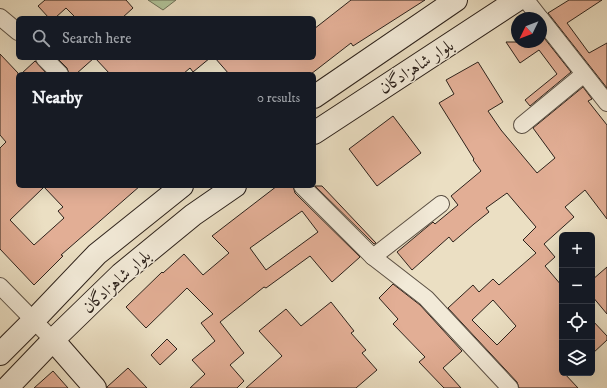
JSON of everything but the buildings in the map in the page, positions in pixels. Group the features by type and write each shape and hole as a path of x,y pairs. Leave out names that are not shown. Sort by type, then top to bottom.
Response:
{"main road":[{"name":"بلوار شاهزادگان","path":"316,96 456,0"},
{"name":"بلوار شاهزادگان","path":"316,132 517,0"},
{"name":"بلوار شاهزادگان","path":"0,354 97,254 176,188"},
{"name":"بلوار شاهزادگان","path":"7,388 53,340 121,274 193,215 232,188"},
{"path":"53,340 95,388"}],"street":[{"path":"526,0 536,12"},
{"path":"0,17 16,30"},
{"path":"547,26 607,103"},
{"path":"46,60 58,72"},
{"path":"522,125 584,74"},
{"path":"304,188 373,258 426,298 510,388"},
{"path":"373,258 441,204"},
{"path":"0,286 53,340"}],"green space":[{"path":"148,0 176,0 163,10"}]}
